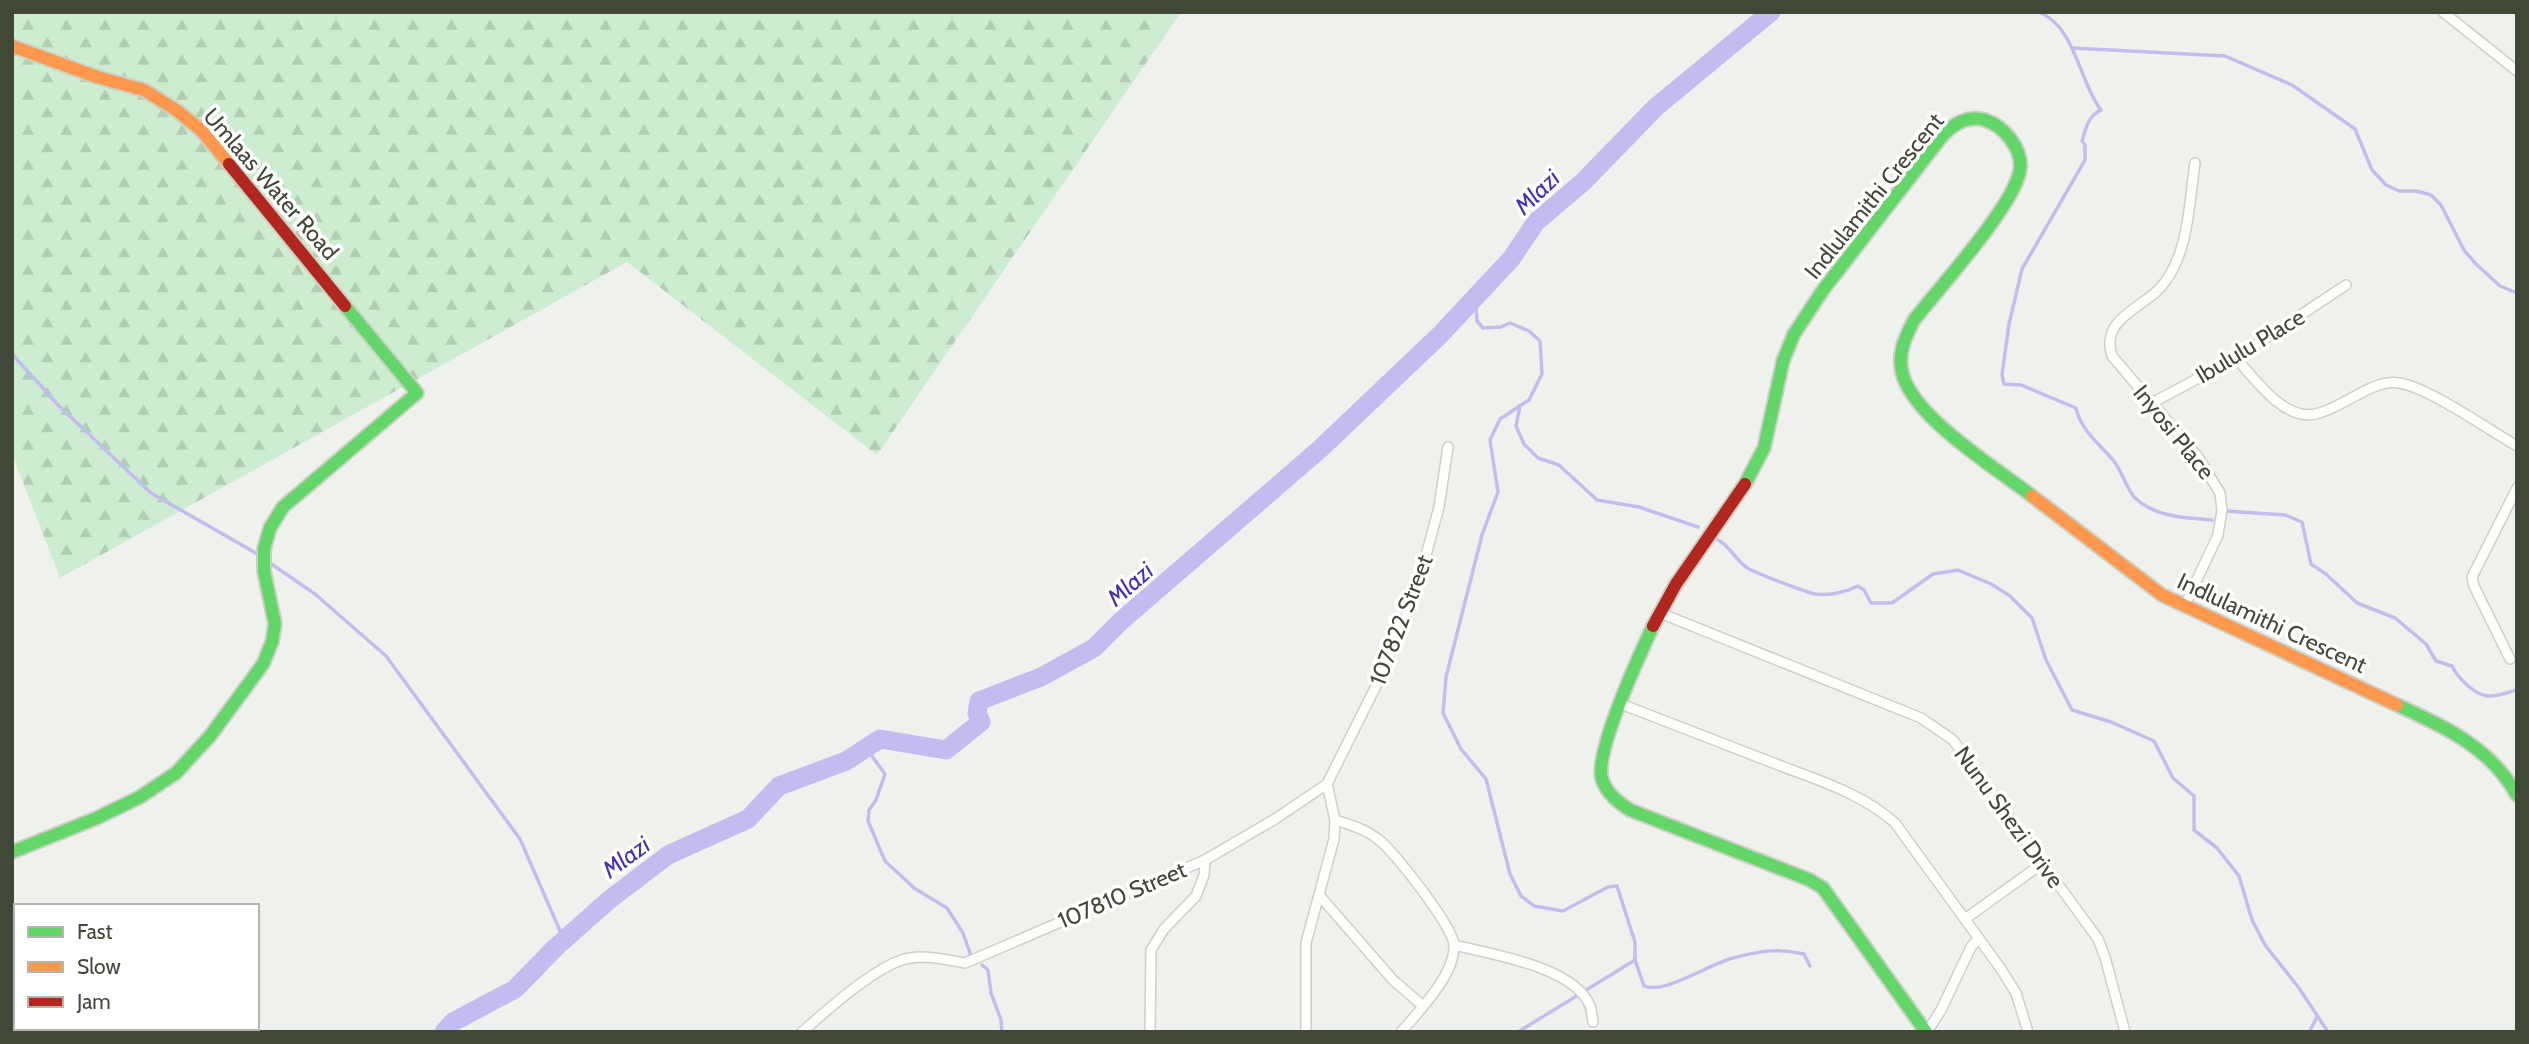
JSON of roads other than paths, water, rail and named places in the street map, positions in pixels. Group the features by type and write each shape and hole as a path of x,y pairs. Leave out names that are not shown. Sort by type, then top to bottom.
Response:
{"street":[{"path":"2443,12 2517,71"},
{"name":"Umlaas Water Road","path":"12,46 97,77 144,90 201,130 416,393 283,507 270,524 264,550 265,577 274,616 274,636 263,664 189,760 140,796 12,852"},
{"name":"Indlulamithi Crescent","path":"1926,1032 1823,888 1810,880 1618,803 1608,793 1602,780 1601,756 1660,612 1692,560 1750,478 1764,451 1773,422 1788,344 1881,213 1947,131 1963,120 1971,118 1992,123 2006,134 2018,152 2020,172 2015,187 2000,210 1905,335 1899,366 1905,388 1913,400 1940,426 2162,595 2439,723 2483,751 2512,776 2517,795"},
{"name":"Inyosi Place","path":"2184,607 2218,535 2222,510 2220,493 2198,457 2112,356 2108,340 2115,325 2160,288 2171,273 2180,252 2195,163"},
{"name":"Ibululu Place","path":"2152,403 2236,358 2346,285"},
{"path":"2236,358 2278,402 2296,414 2317,414 2371,387 2387,382 2400,383 2425,392 2517,446"},
{"name":"107822 Street","path":"1327,784 1375,688 1416,592 1440,502 1448,447"},
{"path":"2510,659 2472,581 2474,571 2517,488"},
{"name":"Nunu Shezi Drive","path":"1660,612 1921,718 1941,730 1966,755 2098,939 2125,1032"},
{"path":"1621,704 1826,784 1862,799 1880,810 1895,823 2001,969 2016,993 2028,1032"},
{"path":"1306,1032 1306,943 1334,839 1335,820 1327,784"},
{"name":"107810 Street","path":"802,1032 864,983 902,960 925,957 965,963 1205,860 1275,820 1327,784"},
{"path":"1335,820 1365,830 1388,848 1446,925 1454,945 1448,969 1401,1032"},
{"path":"1150,1032 1151,950 1164,929 1196,896 1204,876 1205,860"},
{"path":"1965,919 2043,863"},
{"path":"1319,895 1393,980 1423,1006"},
{"path":"1926,1032 1941,1010 1971,947 1978,939"},
{"path":"1454,945 1524,963 1562,978 1578,990 1590,1006 1593,1022"}],"waterway":[{"name":"Mlazi","path":"444,1032 453,1022 515,989 556,947 609,900 668,855 748,819 779,786 846,761 880,739 946,750 981,722 977,713 979,701 1041,677 1094,648 1121,621 1320,449 1440,335 1511,259 1536,222 1583,182 1656,107 1771,12"},
{"path":"2039,12 2051,19 2069,42 2101,110 2090,119 2082,141 2085,145 2085,160 2022,269 2009,324 2002,375 2004,384 2021,385 2076,408 2086,430 2113,460 2132,494 2143,504 2161,513 2212,520"},
{"path":"2072,48 2225,56 2292,85 2355,129 2372,170 2386,185 2399,191 2416,191 2431,195 2441,205 2464,250 2476,264 2500,286 2517,293"},
{"path":"1475,296 1477,321 1483,328 1501,327 1510,323 1529,331 1540,341 1542,374 1529,400 1500,419 1490,440 1498,492 1482,535 1446,677 1443,713 1461,749 1486,779 1510,874 1521,896 1534,906 1563,911 1608,887 1617,886 1635,942 1635,960 1518,1032"},
{"path":"12,354 59,406 151,493 261,556"},
{"path":"1520,406 1516,426 1524,444 1538,458 1559,465 1597,500 1639,507 1698,527"},
{"path":"2225,511 2285,515 2302,522 2311,564 2357,603 2395,618 2426,644 2436,661 2452,666 2462,680 2482,695 2499,695 2517,690"},
{"path":"1718,540 1749,569 1815,594 1837,593 1858,586 1864,590 1871,603 1892,603 1933,574 1958,570 1991,584 2010,596 2032,618 2046,660 2072,710 2111,722 2154,741 2173,778 2194,796 2194,830 2217,848 2239,876 2252,920 2265,945 2299,988 2328,1032"},
{"path":"267,561 315,594 386,656 520,839 564,940"},
{"path":"866,748 885,774 876,800 869,810 868,821 885,861 914,888 947,908 963,933 971,956"},
{"path":"1635,960 1644,986 1653,988 1675,982 1724,961 1760,952 1785,951 1804,954 1810,966"},
{"path":"982,965 988,970 991,993 1001,1020 1002,1032"},
{"path":"2309,1032 2317,1017"}]}
